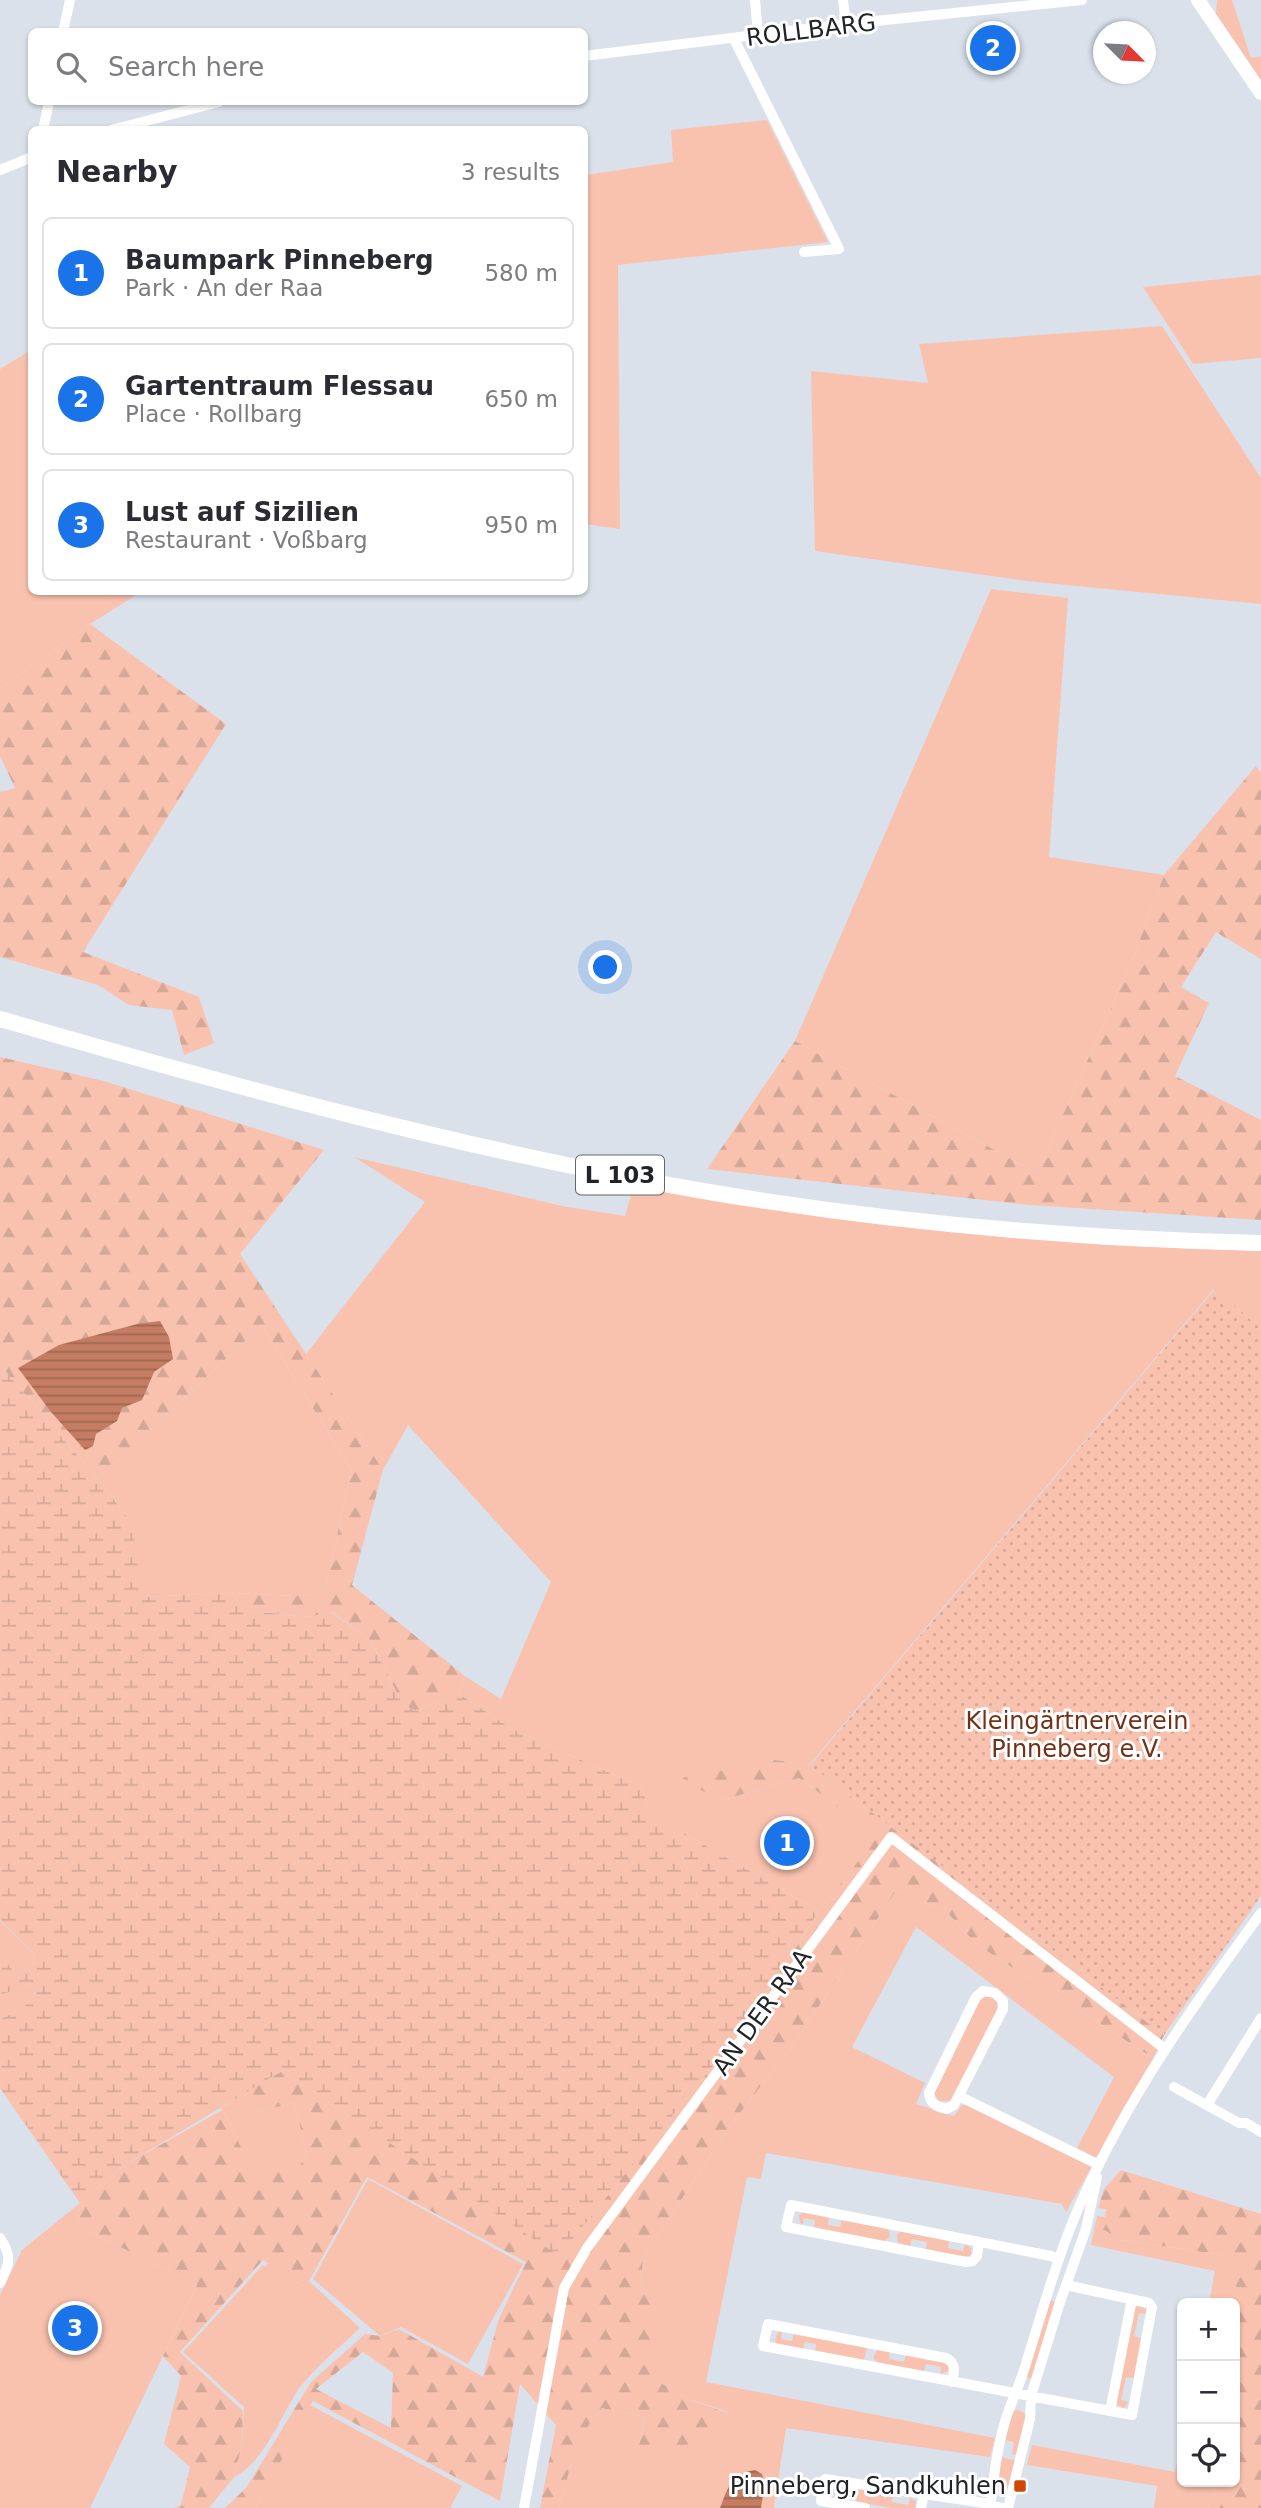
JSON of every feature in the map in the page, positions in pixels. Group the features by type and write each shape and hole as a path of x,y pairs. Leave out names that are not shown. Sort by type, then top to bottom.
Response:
{"main road":[{"path":"1198,0 1261,93"},
{"name":"L 103","path":"0,1019 174,1070 396,1126 578,1167 715,1193 854,1214 1034,1233 1261,1243"}],"street":[{"path":"64,28 70,0"},
{"path":"755,0 758,35"},
{"path":"843,0 846,24"},
{"name":"ROLLBARG","path":"588,56 846,24 1081,0"},
{"path":"734,39 839,249 804,252"},
{"path":"44,126 48,105"},
{"path":"126,126 207,105"},
{"path":"0,170 28,159"},
{"name":"AN DER RAA","path":"524,2508 564,2288 587,2248 891,1837 1165,2049"},
{"path":"864,2508 821,2501 825,2479 994,2507 997,2454 1007,2414 1017,2393 1058,2262 1081,2202 1165,2049 1261,1913"},
{"path":"983,1991 995,1993 1003,2001 1003,2009 959,2096 954,2105 946,2109 936,2106 930,2100 929,2093 976,1997 983,1991"},
{"path":"1207,2105 1259,2024"},
{"path":"1174,2087 1239,2123 1246,2123 1261,2132"},
{"path":"959,2096 1099,2165"},
{"path":"1008,2508 1030,2419 1031,2396 1086,2229 1099,2165"},
{"path":"979,2242 977,2256 973,2261 966,2262 786,2227 791,2205 979,2242 1058,2262 1071,2270"},
{"path":"891,2248 895,2226"},
{"path":"0,2238 7,2248 9,2264 0,2284"},
{"path":"952,2382 955,2367 946,2358 768,2324 764,2346 952,2382 1132,2415 1152,2307 1149,2303 1066,2285"},
{"path":"1110,2411 1132,2299"},
{"path":"868,2366 872,2344"},
{"path":"920,2508 924,2494"}],"green space":[{"path":"1217,0 1232,0 1251,58 1261,56 1261,80 1216,14"},
{"path":"767,120 828,242 618,265 620,529 588,524 588,175 673,162 671,130"},
{"path":"1261,275 1261,358 1193,364 1143,287"},
{"path":"1162,326 1261,478 1261,604 1026,581 815,551 811,371 928,383 919,344"},
{"path":"28,352 28,595 136,595 90,624 0,689 0,369"},
{"path":"991,589 1068,598 1049,857 1164,875 1132,961 1037,1173 795,1041"},
{"path":"90,624 226,724 83,952 199,997 214,1043 184,1055 172,1010 129,1005 98,985 0,957 0,792 15,788 0,756 0,689"},
{"path":"1256,766 1261,773 1261,959 1216,932 1181,987 1209,1003 1175,1076 1261,1120 1261,1220 1030,1205 707,1169 795,1041 1037,1173 1132,961 1164,875"},
{"path":"0,1057 104,1081 324,1150 240,1254 383,1470 352,1585 465,1676 458,1693 417,1711 403,1705 370,1640 332,1612 309,1617 243,1610 232,1593 293,1596 316,1594 327,1583 351,1470 262,1325 98,1479 0,1365"},
{"path":"354,1157 562,1206 625,1216 634,1185 941,1230 1103,1245 1261,1251 1261,1329 1214,1289 809,1765 775,1760 719,1801 799,1778 879,1836 819,1911 651,1814 641,1787 512,1729 458,1693 465,1676 501,1699 551,1582 408,1425 383,1470 306,1354 425,1202"},
{"name":"Kleingärtnerverein Pinneberg e.V.","path":"1215,1289 1261,1329 1261,1896 1164,2035 810,1765"},
{"path":"262,1325 351,1470 327,1583 316,1594 293,1596 232,1593 140,1597 133,1525 98,1479"},
{"path":"0,1365 98,1479 133,1525 141,1597 232,1593 243,1610 309,1617 331,1612 370,1640 403,1705 417,1711 458,1693 512,1729 641,1787 651,1814 819,1911 737,2036 559,2256 282,2071 125,2165 80,2203 0,2088 0,2019 21,2009 36,1991 30,1985 0,1995 0,1955 16,1974 31,1970 35,1954 0,1920"},
{"path":"775,1760 810,1765 1164,2035 1153,2058 976,1944 945,1910 896,1891 795,2042 729,2127 643,2258 641,2283 656,2302 656,2380 686,2398 728,2413 713,2442 689,2458 639,2446 645,2417 602,2408 578,2439 559,2508 540,2508 556,2425 520,2384 500,2501 313,2401 256,2508 225,2508 246,2488 311,2382 365,2334 380,2336 399,2329 483,2377 498,2321 526,2262 367,2177 309,2281 303,2286 263,2260 180,2352 243,2411 242,2444 234,2477 209,2508 174,2508 181,2505 190,2467 164,2444 181,2376 163,2356 197,2285 78,2226 80,2203 125,2165 222,2110 260,2191 278,2167 299,2167 307,2153 294,2103 259,2111 243,2094 282,2071 559,2255 737,2036 819,1911 878,1836 799,1778 719,1801 682,1778","holes":["363,2352 393,2373 391,2428 316,2389"]},
{"path":"896,1891 945,1910 976,1944 1153,2058 1100,2154 1094,2157 1077,2148 1114,2077 916,1927 852,2047 925,2083 916,2104 954,2116 962,2105 968,2105 1092,2166 1066,2212 1062,2204 766,2153 761,2179 747,2177 706,2382 995,2438 990,2457 786,2428 774,2508 559,2508 578,2438 602,2408 645,2417 639,2445 728,2412 686,2398 656,2380 656,2303 641,2283 643,2258 729,2127 795,2042"},
{"path":"0,1921 35,1954 31,1970 16,1974 0,1955"},
{"path":"30,1985 36,1990 30,2001 17,2012 0,2019 0,1995"},
{"path":"988,1995 997,2001 997,2011 953,2098 939,2101 934,2093 979,2001"},
{"path":"243,2094 259,2111 294,2103 307,2153 299,2167 260,2192 221,2108"},
{"path":"1121,2170 1261,2214 1261,2508 1208,2508 1215,2487 1240,2487 1240,2298 1236,2298 1237,2288 1222,2255 1122,2240 1095,2225 1097,2216 1105,2217 1106,2209 1098,2208 1104,2189"},
{"path":"368,2179 523,2264 468,2364 401,2327 380,2336 313,2279"},
{"path":"80,2203 78,2226 197,2285 90,2508 0,2508 0,2295 22,2250"},
{"path":"805,2211 829,2216 828,2225 840,2227 842,2219 887,2228 889,2238 883,2242 814,2229 815,2220 804,2218 803,2224 800,2223 799,2215"},
{"path":"1095,2225 1122,2240 1222,2255 1238,2289 1237,2298 1210,2298 1215,2271 1091,2245"},
{"path":"900,2231 949,2239 948,2248 963,2251 965,2244 971,2248 971,2254 969,2257 926,2250 927,2242 912,2239 910,2247 898,2243 897,2235"},
{"path":"268,2263 303,2286 309,2281 360,2328 298,2390 263,2451 244,2471 234,2477 242,2444 244,2407 183,2352 263,2265 265,2267"},
{"path":"1050,2300 1055,2302 1033,2379 1030,2379 1026,2376"},
{"path":"1135,2307 1146,2309 1146,2314 1139,2313 1134,2336 1141,2338 1140,2343 1143,2344 1134,2378 1126,2377 1121,2400 1129,2402 1124,2408 1116,2404"},
{"path":"778,2332 782,2332 781,2339 792,2341 794,2332 864,2346 867,2348 864,2360 815,2352 816,2344 805,2342 803,2350 776,2344"},
{"path":"877,2350 890,2351 889,2359 904,2362 906,2354 943,2361 949,2367 948,2371 940,2374 941,2367 926,2364 924,2373 878,2363 873,2357"},
{"path":"310,2405 462,2486 450,2508 256,2508"},
{"path":"1013,2411 1026,2414 1018,2455 1012,2454 1014,2442 1005,2440"},
{"path":"1032,2445 1175,2472 1177,2462 1177,2487 1215,2487 1208,2508 1154,2508 1157,2486 1027,2465"},
{"path":"1001,2457 1018,2461 1007,2493 997,2491"},
{"path":"837,2486 893,2493 892,2502 908,2505 910,2498 916,2501 915,2508 893,2508 856,2502 857,2494 842,2491 840,2498 835,2496 834,2490"}],"shaded area":[{"path":"160,1321 169,1337 173,1359 154,1372 142,1400 122,1408 117,1421 96,1434 93,1446 85,1450 51,1412 18,1368 59,1345 137,1324"},
{"path":"755,2470 762,2474 765,2483 761,2508 720,2508 735,2478"}],"place":[{"name":"Gartentraum Flessau","path":"993,48"},
{"name":"Baumpark Pinneberg","path":"787,1843"},
{"name":"Lust auf Sizilien","path":"75,2328"},
{"name":"Pinneberg, Sandkuhlen","path":"1020,2486"}]}
